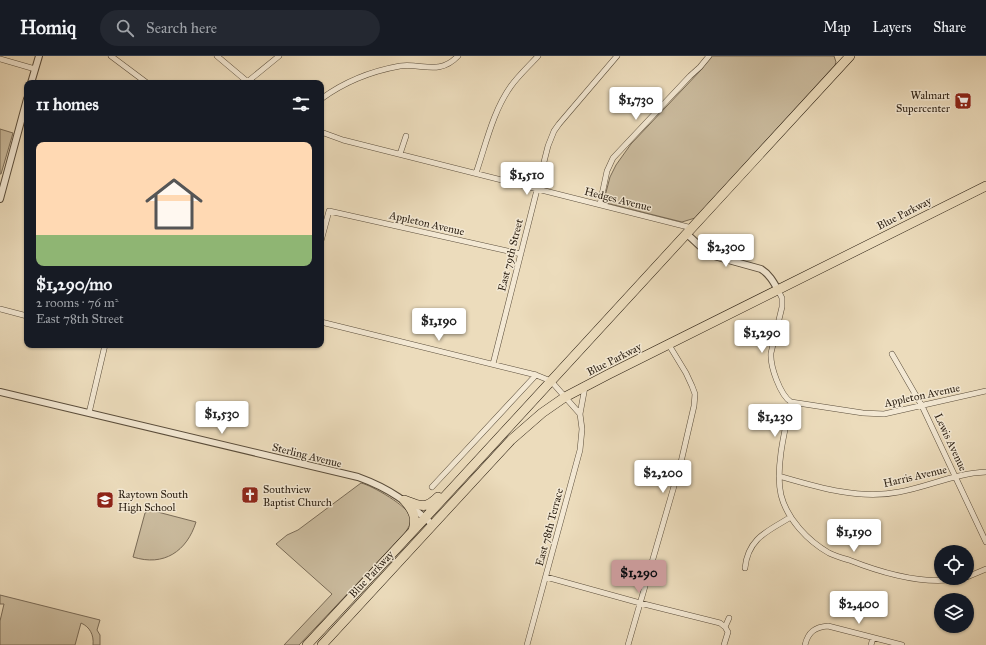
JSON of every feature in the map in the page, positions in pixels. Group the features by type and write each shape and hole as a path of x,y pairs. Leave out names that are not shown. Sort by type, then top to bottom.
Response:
{"highway":[{"name":"Blue Parkway","path":"307,645 426,518 845,58"},
{"name":"Blue Parkway","path":"322,645 511,440 542,413 565,397 986,186"},
{"path":"404,500 420,506 426,506 436,500 446,489 461,479"},
{"path":"404,500 411,508 415,516 412,532"}],"street":[{"path":"32,80 39,56"},
{"path":"111,56 143,80"},
{"path":"217,56 244,80"},
{"path":"251,80 279,56"},
{"path":"324,97 348,83 371,73 402,66 432,68 440,67 458,56"},
{"path":"476,173 498,109 519,76 538,56"},
{"name":"East 79th Street","path":"493,364 548,146 554,131 617,56"},
{"path":"600,204 607,171 613,158 700,67 708,56"},
{"path":"0,59 35,69"},
{"path":"0,198 24,110"},
{"name":"Hedges Avenue","path":"324,133 343,140 600,204 689,231"},
{"path":"400,154 406,136"},
{"name":"Appleton Avenue","path":"324,228 328,210 521,254"},
{"path":"689,231 702,248 714,256 761,269 768,273 782,298 782,307 770,360 784,396 791,402 785,431 779,476 782,497 791,517 800,529 819,546 830,553 862,565 894,574 934,580"},
{"path":"0,309 24,315"},
{"path":"324,323 536,375 551,381 580,414"},
{"path":"628,645 681,462 694,406 695,394 692,386 669,345"},
{"path":"89,413 104,348"},
{"name":"Lewis Avenue","path":"892,354 922,406 986,542"},
{"path":"432,487 536,375"},
{"name":"East 78th Terrace","path":"527,645 580,450 582,429 580,414 585,387"},
{"name":"Appleton Avenue","path":"791,402 884,414 986,391"},
{"name":"Sterling Avenue","path":"0,392 358,478 386,488 404,500 433,525"},
{"name":"Harris Avenue","path":"779,476 828,489 876,495 900,492 956,477 986,472"},
{"path":"745,568 748,553 756,540 762,534 791,517"},
{"path":"974,574 986,569"},
{"path":"546,577 720,623 728,632 724,645"},
{"path":"725,627 729,618"},
{"path":"805,645 809,634 817,628 828,626 902,645"},
{"path":"872,645 873,638"}],"shaded area":[{"path":"711,56 834,56 836,62 835,65 695,218 682,222 606,203 604,200 610,177 616,165 631,144 701,70"},
{"path":"0,129 13,133 1,174 0,174"},
{"path":"361,483 381,492 404,508 409,513 411,518 409,526 405,533 299,645 284,645 332,594 276,544 287,535 298,530"},
{"path":"150,510 196,522 187,541 173,554 155,560 144,560 133,557 145,513"},
{"path":"0,595 100,620 97,630 100,635 100,645 93,645 91,632 81,623 75,645 0,645 0,621 4,604 0,604"}],"place":[{"name":"Walmart Supercenter","path":"963,101"},
{"name":"Southview Baptist Church","path":"250,495"},
{"name":"Raytown South High School","path":"105,500"}]}
